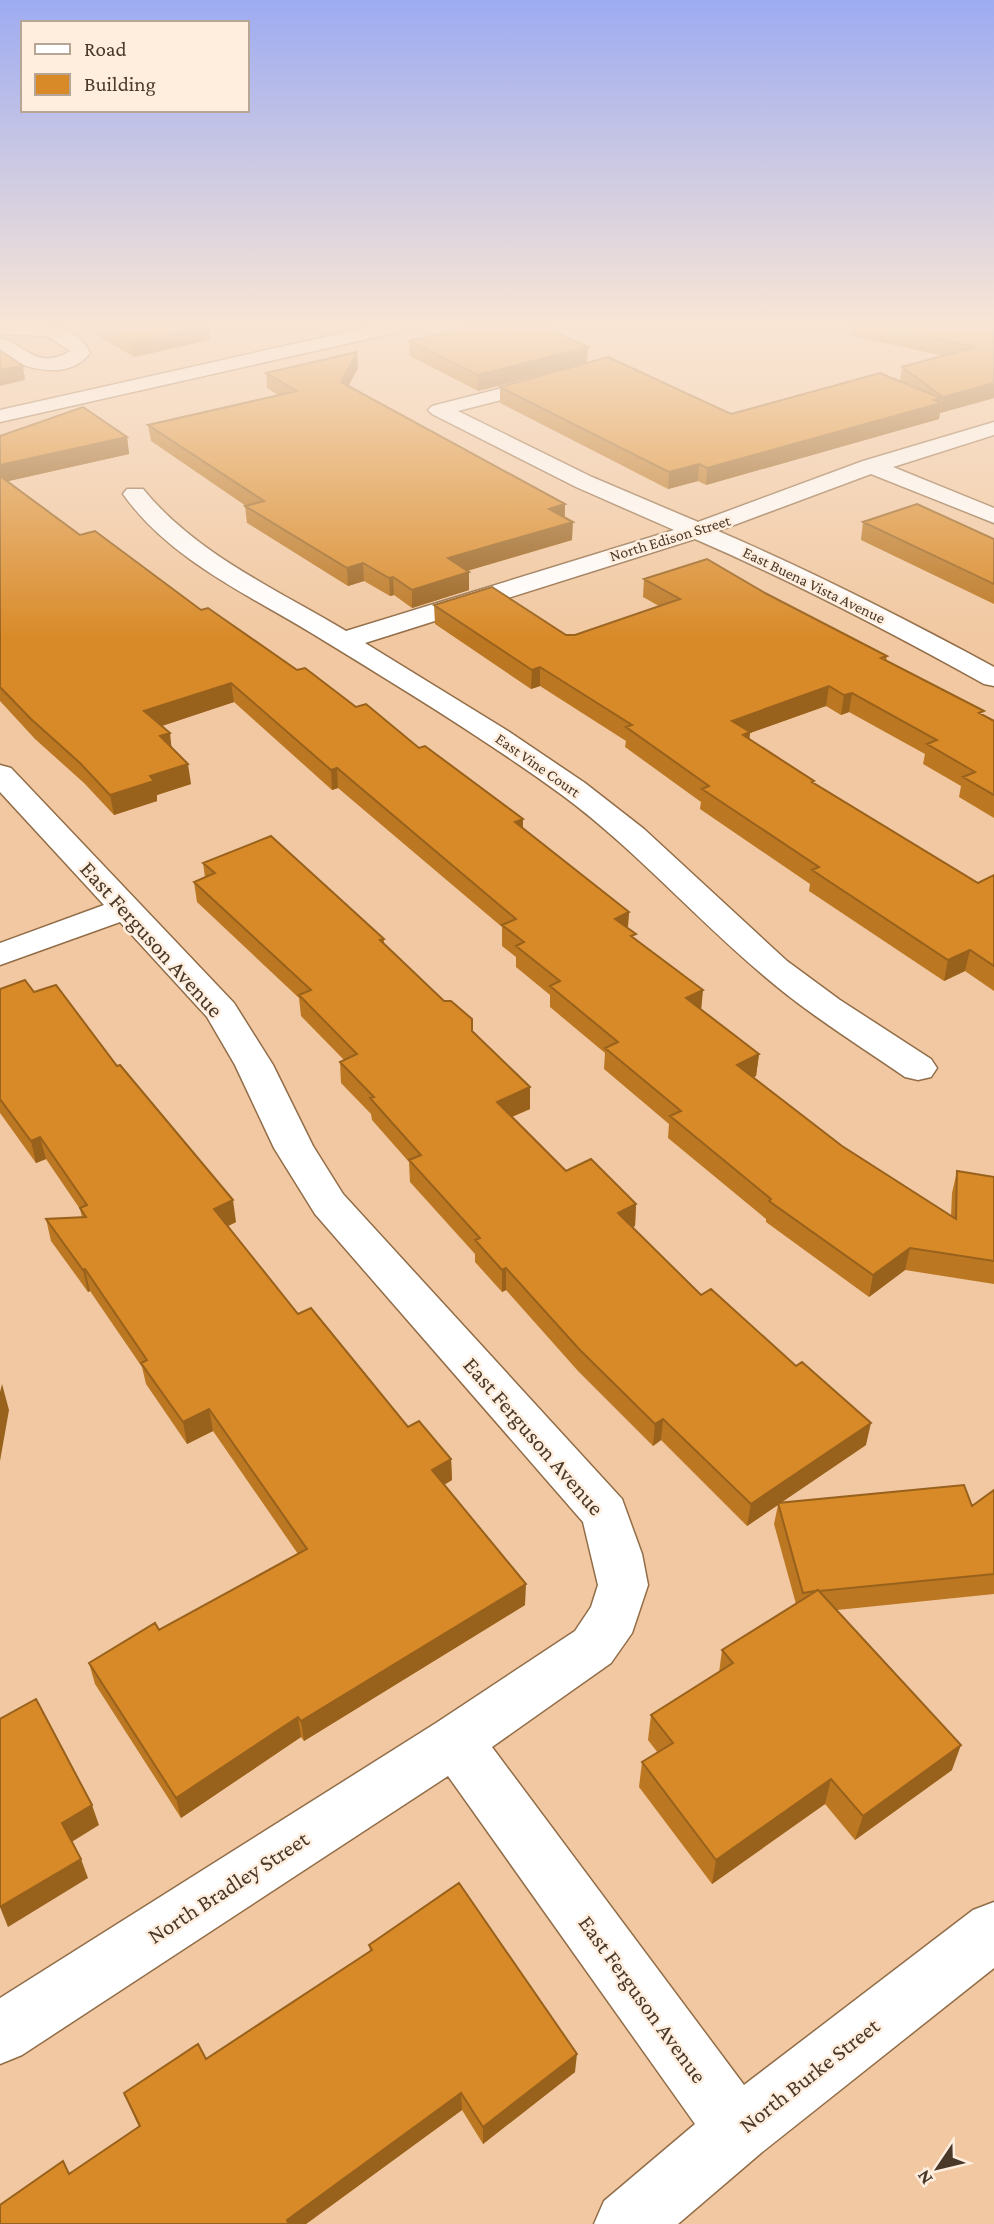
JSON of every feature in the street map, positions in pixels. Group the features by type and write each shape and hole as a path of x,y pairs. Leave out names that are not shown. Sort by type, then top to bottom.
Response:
{"street":[{"name":"East Buena Vista Avenue","path":"480,431 539,461 835,593 994,678"},
{"name":"North Edison Street","path":"343,641 696,531 771,506 870,466 985,431"},
{"path":"870,466 994,516"},
{"name":"East Vine Court","path":"135,494 145,509 166,528 239,579 475,721 545,768 659,857 775,968 918,1068"},
{"name":"East Ferguson Avenue","path":"0,774 221,1011 254,1065 294,1147 329,1204 605,1513 623,1586 614,1617 593,1647 455,1741 738,2130"},
{"path":"0,956 125,909"},
{"name":"North Bradley Street","path":"0,2033 455,1741"},
{"name":"North Burke Street","path":"627,2224 738,2130 989,1946"}],"building":[{"path":"15,431 118,431 127,437 0,465 0,436"},
{"path":"157,431 431,431 565,504 549,509 573,522 448,558 469,572 412,590 393,577 389,578 363,563 347,568 245,506 264,501"},
{"path":"587,431 841,431 707,468 699,464 669,472"},
{"path":"0,476 80,535 95,531 201,610 208,608 297,670 305,668 356,707 366,704 419,748 425,746 523,819 515,822 629,912 615,919 636,934 631,936 703,990 686,998 759,1054 737,1065 842,1146 956,1219 957,1171 994,1177 994,1261 910,1248 873,1275 769,1201 771,1199 670,1116 681,1111 605,1048 618,1042 550,986 560,981 516,946 524,942 502,925 516,919 337,768 331,770 231,683 144,711 170,733 160,736 188,764 150,776 154,781 110,795 0,687"},
{"path":"917,504 994,539 994,584 863,522"},
{"path":"707,559 765,593 887,656 881,658 984,711 979,713 994,721 994,795 963,777 975,772 927,744 937,740 852,693 844,695 829,686 732,721 750,732 743,735 814,781 812,782 978,883 994,875 994,966 970,950 948,960 812,870 819,867 702,789 709,786 626,727 632,725 540,667 532,670 434,605 492,587 566,635 575,635 680,599 644,579"},
{"path":"271,836 384,939 380,940 444,1001 451,1001 472,1019 472,1031 530,1087 497,1102 566,1171 591,1159 636,1204 618,1213 701,1295 711,1289 796,1366 802,1362 871,1423 751,1504 663,1419 655,1424 579,1349 506,1268 502,1270 475,1240 480,1238 409,1160 421,1155 370,1098 374,1097 340,1062 357,1054 299,995 311,990 194,882 215,873 203,863"},
{"path":"25,980 34,992 56,985 117,1066 120,1065 233,1200 214,1209 298,1314 311,1308 408,1427 419,1421 451,1459 432,1470 526,1584 301,1721 298,1717 176,1798 89,1663 155,1623 159,1630 307,1549 209,1409 183,1422 141,1363 147,1360 85,1269 83,1270 46,1219 86,1217 80,1208 87,1205 40,1137 31,1141 0,1099 0,989"},
{"path":"964,1485 972,1506 994,1490 994,1574 803,1593 778,1503"},
{"path":"818,1590 961,1745 863,1816 831,1779 716,1860 642,1762 673,1743 651,1715 733,1663 722,1650"},
{"path":"36,1699 92,1805 62,1823 81,1859 0,1907 0,1719"},
{"path":"459,1883 577,2054 483,2127 461,2093 287,2220 289,2224 0,2224 0,2205 63,2161 69,2174 140,2126 124,2093 198,2044 206,2059 372,1950 369,1945"}]}
